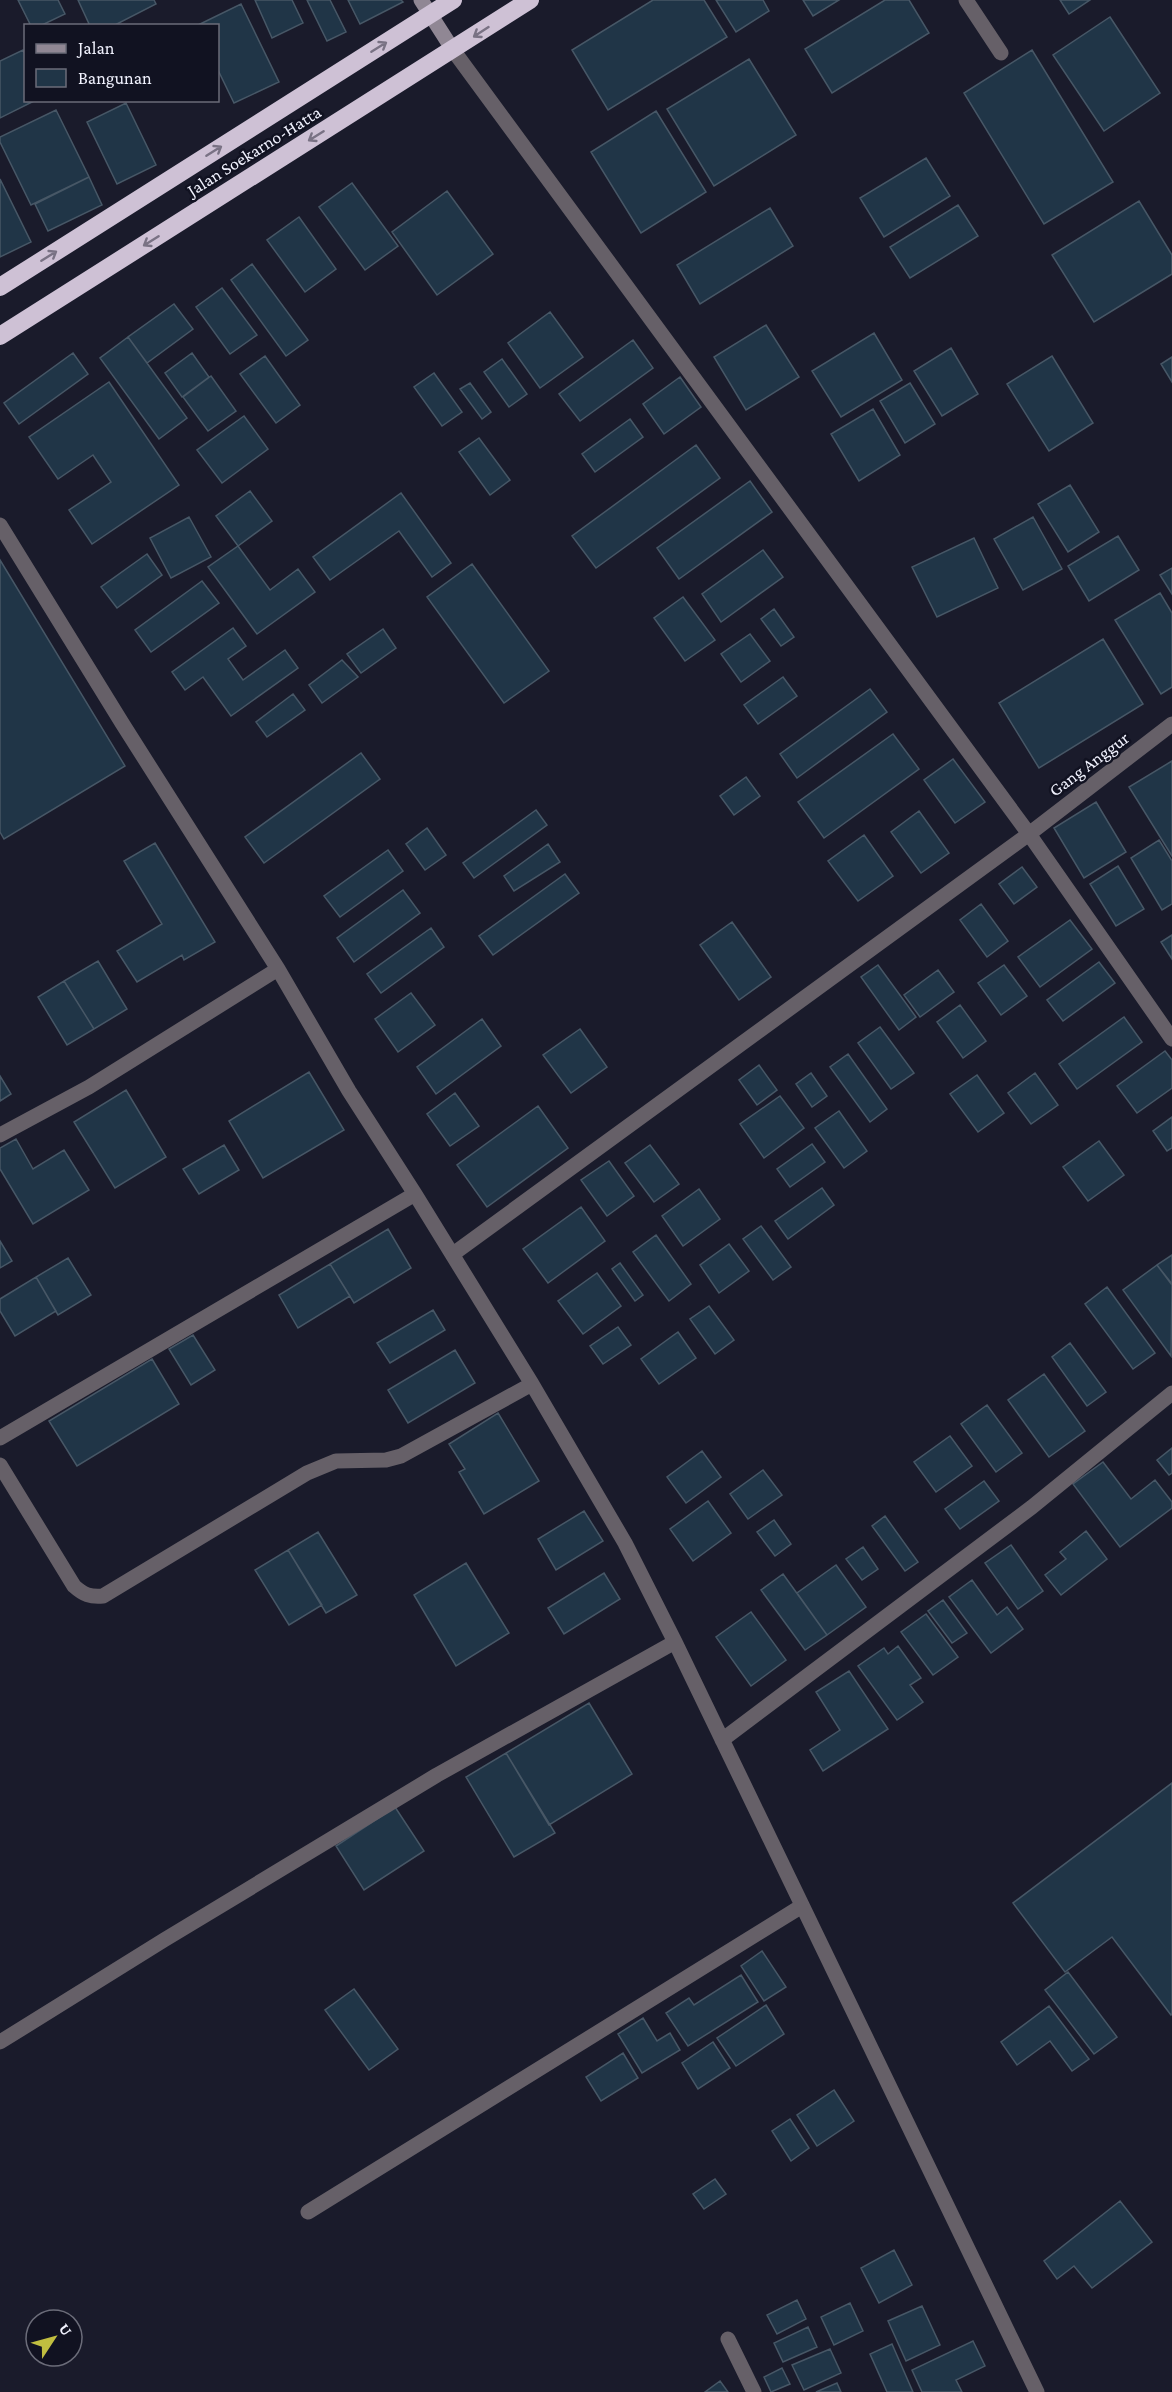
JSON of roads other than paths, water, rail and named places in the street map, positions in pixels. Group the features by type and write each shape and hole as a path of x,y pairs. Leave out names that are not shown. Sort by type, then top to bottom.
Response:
{"highway":[{"name":"Jalan Soekarno-Hatta","path":"0,287 425,8 453,0"},
{"name":"Jalan Soekarno-Hatta","path":"0,336 530,0"}],"street":[{"path":"966,0 1001,53"},
{"path":"425,8 453,50 1029,834 1172,1039"},
{"path":"0,525 278,969 349,1091 453,1254 625,1543 1037,2392"},
{"name":"Gang Anggur","path":"453,1254 1029,834 1172,724"},
{"path":"0,1135 88,1087 278,969"},
{"path":"0,1438 415,1194"},
{"path":"0,1465 74,1586 83,1594 92,1597 104,1596 308,1473 336,1461 386,1460 401,1456 532,1384"},
{"path":"722,1740 1032,1507 1172,1393"},
{"path":"0,2042 436,1775 675,1642"},
{"path":"308,2212 802,1906"},
{"path":"728,2338 754,2392"}]}
